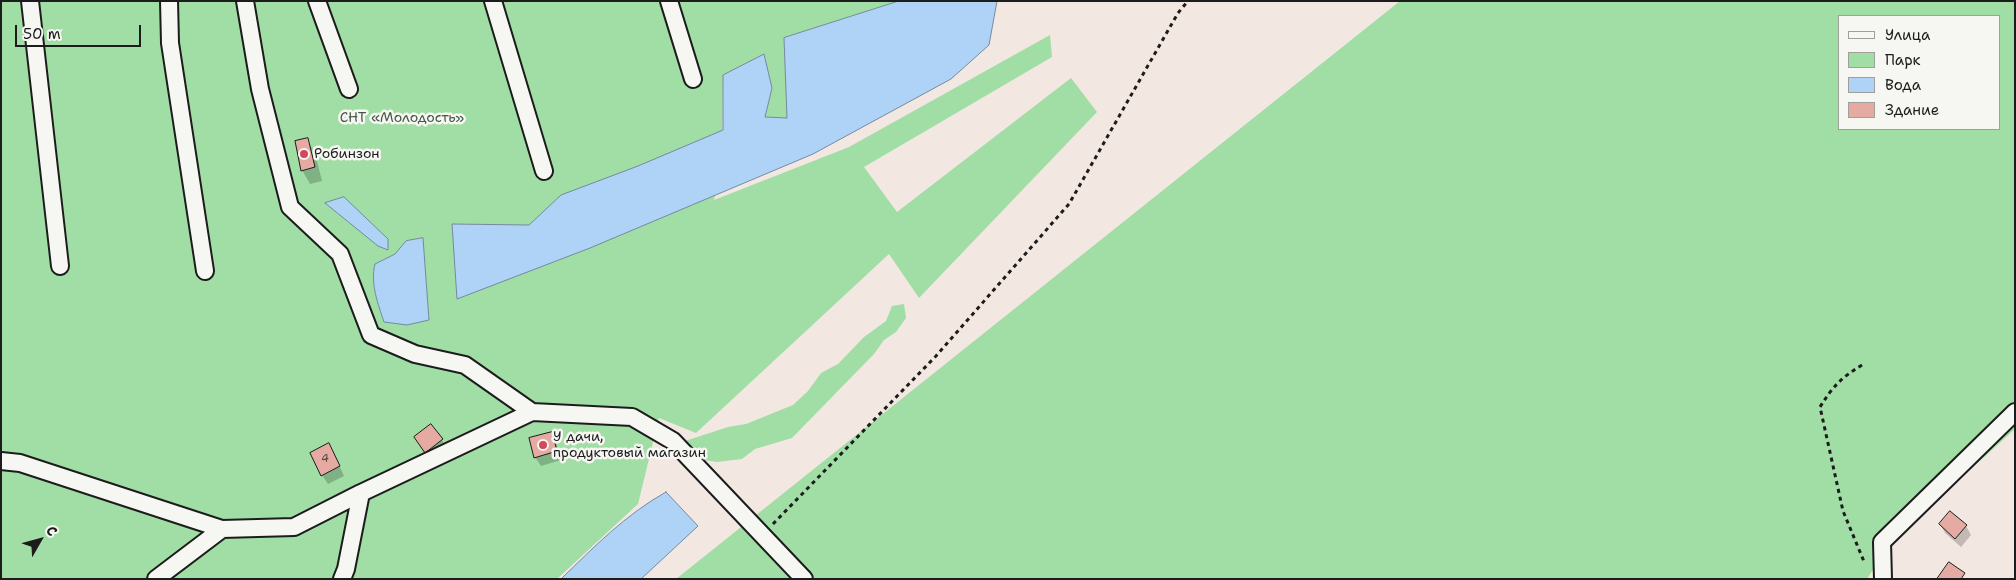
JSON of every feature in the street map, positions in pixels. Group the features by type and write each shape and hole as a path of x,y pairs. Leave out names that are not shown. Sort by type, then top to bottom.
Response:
{"street":[{"path":"30,1 60,266"},
{"path":"169,1 170,43 205,271"},
{"path":"245,1 260,89 290,207 340,254 371,335 415,354 465,365 532,412"},
{"path":"317,1 349,89"},
{"path":"493,1 544,170"},
{"path":"669,1 694,79"},
{"path":"1,461 20,463 222,529 294,527 532,412 632,417 673,441 804,579"},
{"path":"1883,579 1882,542 2015,412"},
{"path":"342,579 346,569 361,493"},
{"path":"156,579 222,529"}],"path":[{"path":"762,535 936,356 1069,204 1178,13 1188,1"},
{"path":"1862,365 1847,374 1832,388 1820,407 1842,511 1866,566"}],"green space":[{"name":"СНТ «Молодость»","path":"1,1 899,1 784,38 788,118 764,118 772,88 723,75 722,165 714,200 849,147 1050,35 1052,57 864,167 897,212 1071,78 1097,112 919,298 889,254 696,433 659,418 638,504 557,579 1,579"},
{"path":"1400,1 2015,1 2015,429 1892,541 1867,579 676,579"},
{"path":"904,304 906,318 896,332 884,340 874,354 792,438 755,449 742,459 717,462 704,460 692,451 685,441 728,427 746,424 793,405 808,391 821,373 838,364 864,337 886,321 892,306"}],"water":[{"path":"899,1 997,1 989,45 951,79 813,154 590,248 457,299 452,224 529,225 561,195 638,166 723,130 723,75 764,54 772,88 765,117 787,118 784,38"},
{"path":"344,197 388,239 388,250 378,246 325,203"},
{"path":"423,238 429,320 407,325 384,322 374,286 375,264 395,254 406,241"},
{"path":"666,492 698,526 641,579 561,579 623,521"}],"building":[{"path":"308,138 315,167 301,171 295,141"},
{"path":"431,424 443,439 425,453 414,437"},
{"name":"У дачи, продуктовый магазин","path":"552,432 557,451 534,458 529,438"},
{"path":"329,443 340,466 321,476 310,453"},
{"path":"1950,511 1967,525 1955,539 1939,524"},
{"path":"1949,562 1965,573 1961,579 1937,579"}],"place":[{"name":"Робинзон","path":"304,154"},
{"name":"У дачи, продуктовый магазин","path":"543,445"}]}
